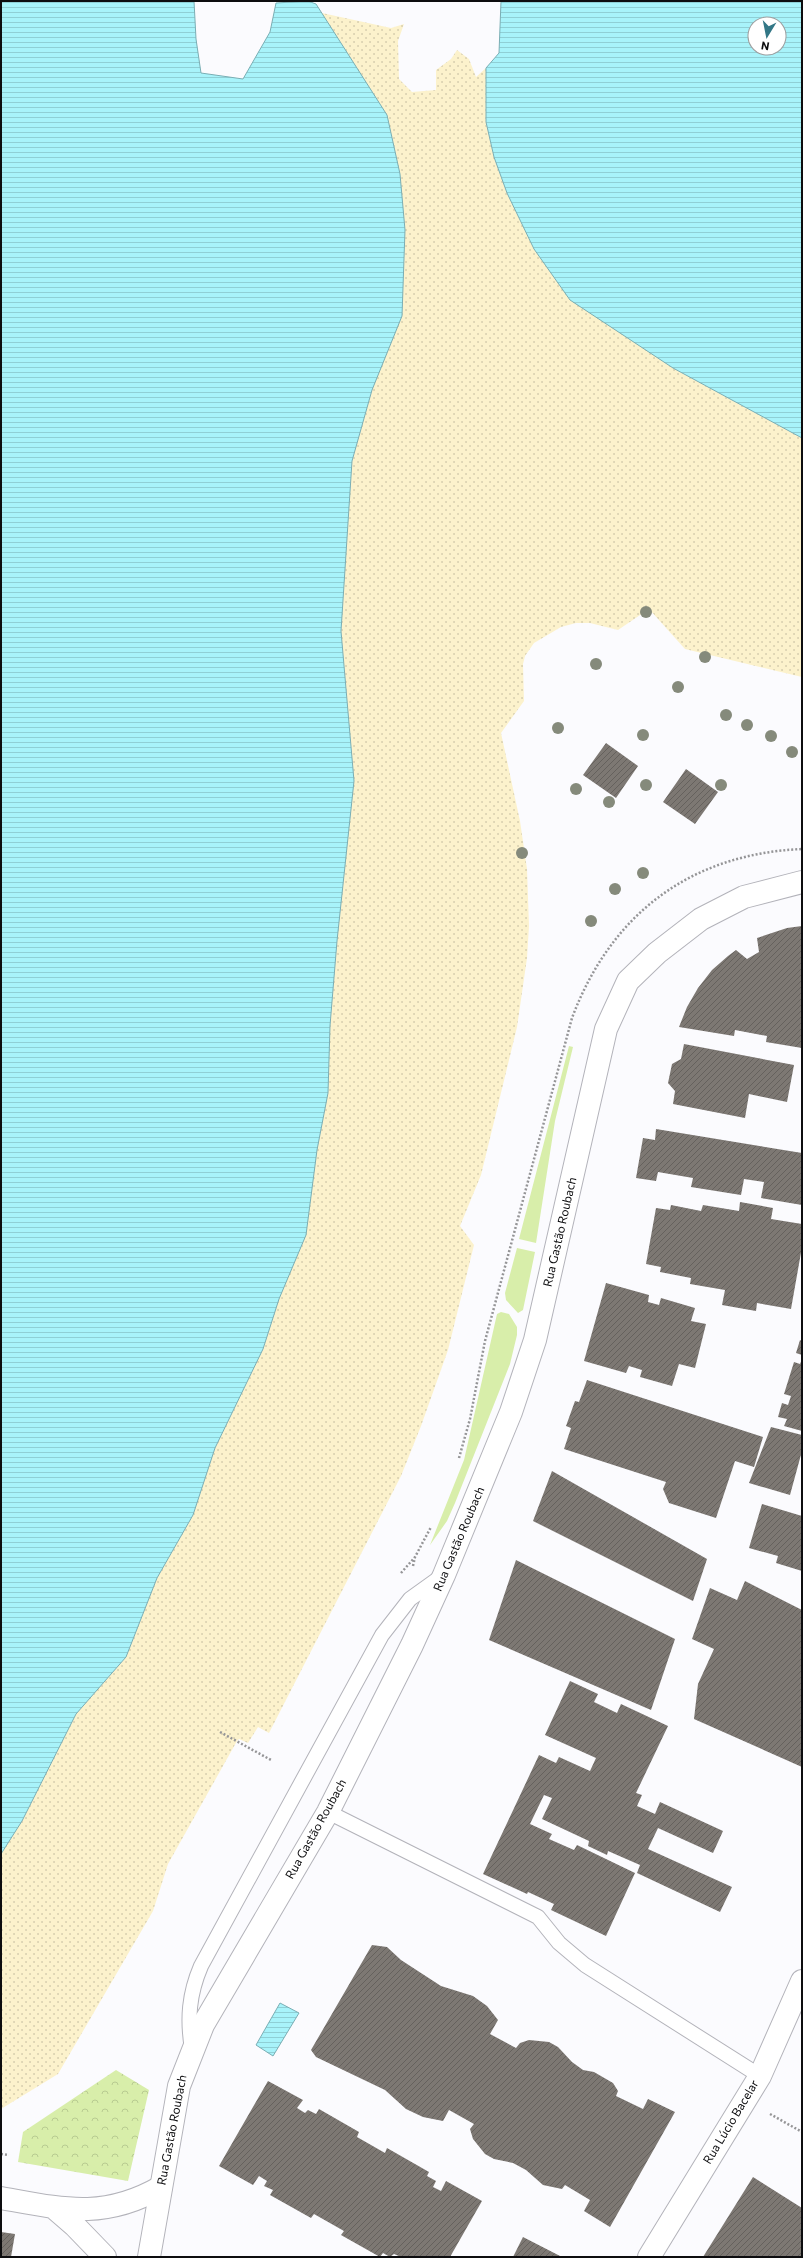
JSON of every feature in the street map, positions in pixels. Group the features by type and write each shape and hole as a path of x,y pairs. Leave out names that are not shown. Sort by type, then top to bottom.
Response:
{"street":[{"name":"Rua Gastão Roubach","path":"148,2257 179,2086 192,2049 203,2025 328,1812 412,1645 444,1575 512,1412 535,1340 606,1029 628,981 657,953 700,919 744,897 802,882"},
{"name":"Rua Lúcio Bacelar","path":"649,2257 760,2076 802,1981"},
{"path":"1,2198 72,2210 112,2207 130,2202 161,2187"},
{"path":"53,2207 76,2226 106,2257"}],"lane":[{"path":"192,2049 189,2032 190,1998 201,1966 382,1635 410,1599 444,1575"},
{"path":"328,1812 538,1917 559,1943 585,1965 760,2076"}],"path":[{"path":"220,1732 271,1760"},
{"path":"745,2100 802,2132"},
{"path":"1,2154 9,2155"}],"sand":[{"path":"276,3 391,28 404,24 398,41 399,79 412,92 436,90 436,70 451,59 457,50 469,59 476,77 486,68 486,122 494,157 507,193 534,249 673,368 802,438 802,677 685,649 649,609 618,630 590,623 576,623 561,627 534,643 525,656 523,664 524,701 501,733 520,821 527,869 529,926 527,958 517,1027 481,1175 460,1226 474,1245 448,1350 421,1426 401,1476 269,1733 258,1727 248,1743 239,1739 237,1741 168,1864 153,1911 58,2074 1,2109 1,1854 22,1821 76,1714 126,1657 157,1578 193,1515 215,1448 263,1349 279,1299 317,1150 328,1093 330,1026 337,941 354,781 341,631 346,549 352,461 372,390"}],"green space":[{"path":"569,1046 573,1047 555,1121 536,1243 519,1239"},
{"path":"517,1248 535,1252 523,1310 518,1313 506,1300 505,1293"},
{"path":"501,1312 509,1314 517,1327 517,1335 510,1364 455,1503 447,1521 430,1545 464,1460 497,1314"},
{"path":"116,2070 149,2090 128,2181 18,2162 23,2132"}],"water":[{"path":"1,1 194,1 196,39 201,73 243,79 270,32 276,3 308,1 316,4 387,115 400,174 405,230 402,316 372,390 352,461 341,631 354,781 337,941 330,1026 328,1093 317,1150 306,1235 279,1299 263,1349 215,1448 193,1515 157,1578 126,1657 76,1714 22,1821 1,1854"},
{"path":"501,1 802,1 802,438 673,368 570,300 534,249 507,193 494,157 486,122 486,68 499,53"},
{"path":"280,2003 299,2013 273,2056 256,2045"}],"building":[{"path":"606,743 638,766 616,798 583,775"},
{"path":"686,769 718,792 695,824 663,802"},
{"path":"802,926 802,1048 766,1042 767,1036 735,1030 734,1036 679,1027 687,1007 698,988 712,970 728,956 736,950 747,959 759,952 757,938 787,928"},
{"path":"684,1044 794,1065 787,1102 749,1094 745,1118 673,1104 675,1091 668,1083 672,1064 681,1059"},
{"path":"656,1129 802,1153 802,1205 761,1198 764,1182 744,1179 741,1195 691,1187 693,1178 658,1172 656,1181 636,1178 643,1138 655,1140"},
{"path":"740,1202 773,1208 771,1219 802,1224 802,1247 791,1309 757,1303 756,1311 722,1305 725,1290 690,1284 691,1278 660,1272 661,1267 646,1264 656,1208 670,1210 671,1205 701,1211 703,1205 739,1211"},
{"path":"606,1283 649,1295 648,1302 659,1305 661,1298 695,1308 691,1321 706,1324 695,1368 679,1364 672,1386 640,1377 642,1370 629,1366 626,1373 584,1361"},
{"path":"800,1340 802,1341 802,1355 796,1353"},
{"path":"802,1359 802,1431 784,1426 787,1419 778,1417 782,1403 788,1405 791,1396 784,1394 794,1362 800,1364"},
{"path":"587,1380 763,1437 754,1467 735,1461 716,1518 669,1503 663,1489 666,1482 564,1449 571,1428 566,1426 575,1401 579,1402"},
{"path":"771,1427 802,1435 802,1451 790,1495 749,1483"},
{"path":"552,1471 707,1559 693,1601 533,1521"},
{"path":"762,1504 802,1516 802,1571 776,1563 778,1556 749,1548"},
{"path":"516,1560 675,1639 651,1710 489,1640"},
{"path":"745,1581 802,1610 802,1767 694,1719 698,1684 714,1649 692,1639 710,1588 737,1600"},
{"path":"570,1681 598,1694 594,1702 617,1713 621,1704 668,1726 636,1793 642,1795 637,1806 655,1814 660,1802 723,1831 713,1853 658,1828 648,1849 732,1887 720,1912 637,1873 640,1865 608,1851 607,1855 588,1846 589,1841 542,1819 552,1798 544,1795 530,1824 552,1834 549,1839 574,1850 577,1845 635,1873 606,1936 551,1910 554,1904 528,1892 527,1894 483,1874 539,1755 556,1763 559,1757 590,1771 596,1758 545,1735"},
{"path":"372,1945 387,1947 401,1960 441,1986 473,1996 487,2006 498,2020 490,2034 516,2048 520,2043 529,2040 549,2042 558,2047 572,2062 583,2070 594,2072 613,2083 618,2091 616,2096 643,2109 648,2099 675,2112 610,2227 584,2211 590,2200 565,2185 562,2189 543,2185 526,2170 513,2163 494,2159 485,2154 473,2139 470,2129 474,2124 449,2110 443,2121 423,2117 406,2109 385,2090 316,2057 311,2050"},
{"path":"268,2081 303,2100 297,2108 305,2113 308,2110 316,2114 319,2109 359,2132 357,2137 385,2153 387,2148 429,2172 427,2176 436,2181 433,2187 441,2191 446,2181 482,2201 450,2257 401,2257 394,2254 390,2257 383,2253 380,2257 341,2235 344,2231 314,2214 311,2218 270,2195 273,2190 264,2186 267,2181 259,2176 253,2185 219,2166"},
{"path":"753,2177 802,2208 802,2257 703,2257"},
{"path":"1,2232 15,2234 11,2257 1,2257"},
{"path":"523,2237 562,2257 513,2257"}]}
